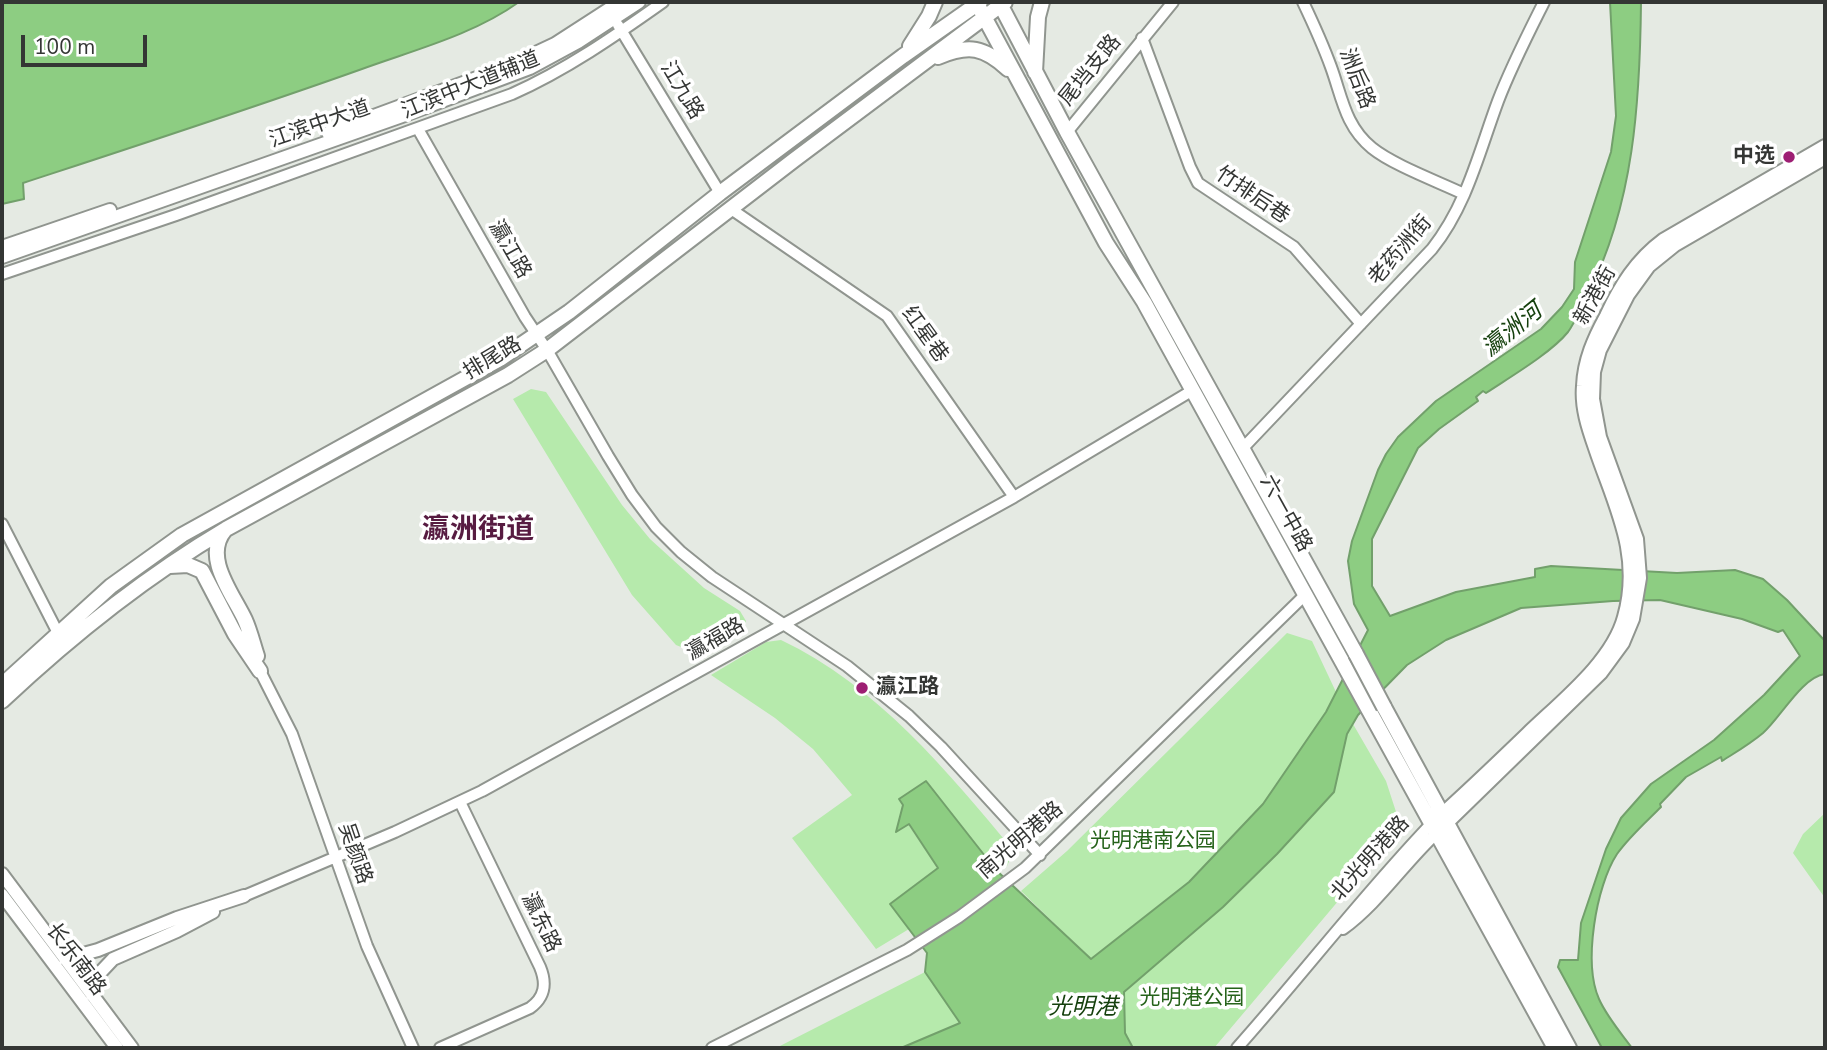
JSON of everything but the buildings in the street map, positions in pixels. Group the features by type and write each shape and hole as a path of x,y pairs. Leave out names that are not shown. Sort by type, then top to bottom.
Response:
{"main road":[{"name":"江滨中大道","path":"2,247 200,179 504,68 614,20 620,2"},
{"name":"江滨中大道","path":"2,257 530,68 569,48 639,2"},
{"path":"903,56 923,27 935,2"},
{"path":"1035,73 1038,17 1042,2"},
{"path":"979,6 1002,3"},
{"name":"六一中路","path":"1002,3 1067,132 1356,654 1555,1048"},
{"name":"排尾路","path":"2,685 117,582 191,529 537,336 720,193 903,56 979,6"},
{"name":"排尾路","path":"2,701 130,592 166,567 226,529 508,376 547,350 912,70 979,6"},
{"name":"六一中路","path":"979,6 1106,243 1144,302 1194,390 1375,721 1440,823 1569,1048"},
{"path":"912,70 952,51 967,48 992,56 1018,80"},
{"name":"新港街","path":"1635,563 1592,441 1584,408 1583,378 1594,340 1621,286 1650,251 1682,228 1825,146"},
{"name":"新港街","path":"1635,563 1631,520 1595,419 1594,372 1604,342 1634,286 1661,254 1825,158"},
{"path":"226,529 217,542 216,554 223,576 223,594 235,634 260,671"},
{"path":"1440,823 1601,673 1623,643 1629,618 1629,590 1635,563"},
{"path":"166,567 181,564 197,568 223,594"},
{"path":"2,874 132,1048"},
{"name":"长乐南路","path":"2,895 117,1048"},
{"path":"65,958 98,950 177,918 244,896"},
{"path":"93,995 97,976 113,958 177,931 244,896"}],"street":[{"name":"江滨中大道辅道","path":"2,274 418,129 531,86 614,20 663,2"},
{"name":"尾垱支路","path":"1067,132 1173,2"},
{"name":"洲后路","path":"1303,2 1331,64 1339,97 1357,132 1380,153 1464,194"},
{"name":"老药洲街","path":"1243,448 1432,249 1452,220 1504,84 1544,2"},
{"name":"江九路","path":"614,20 720,193"},
{"name":"竹排后巷","path":"1142,38 1198,183 1294,247 1362,324"},
{"name":"瀛江路","path":"418,129 632,495 656,527 712,577 847,666 909,716 1040,855"},
{"name":"红星巷","path":"731,209 890,319 1014,497"},
{"name":"瀛福路","path":"244,896 460,802 708,668 782,624 1014,497 1194,390"},
{"path":"2,524 58,633"},
{"name":"南光明港路","path":"712,1048 908,950 959,917 1040,855 1306,595"},
{"name":"吴颜路","path":"260,671 292,734 367,946 413,1048"},
{"name":"瀛东路","path":"440,1048 530,1008 540,999 545,984 540,967 460,802"},
{"name":"北光明港路","path":"1237,1048 1335,935 1357,919 1440,823"}],"green space":[{"path":"531,389 546,392 622,505 650,539 704,588 740,611 746,621 743,627 696,653 676,645 632,595 513,399"},
{"name":"光明港南公园","path":"1287,633 1312,641 1336,692 1326,712 1263,804 1189,882 1091,959 1021,891 1067,851"},
{"path":"781,640 849,681 880,706 936,761 1014,851 1007,866 996,870 926,781 899,799 903,805 897,831 908,824 938,868 890,904 909,929 876,949 792,838 852,795 813,749 775,718 711,675 766,642"},
{"name":"光明港公园","path":"1353,724 1386,781 1398,818 1383,848 1214,1048 1133,1048 1125,1033 1124,992 1223,907 1334,792 1347,734"},
{"path":"1825,813 1825,898 1793,853 1803,834"},
{"path":"925,972 960,1023 901,1048 776,1048"}],"water":[{"path":"2,2 519,2 482,24 443,41 23,183 24,199 2,204"},
{"name":"光明港","path":"1610,2 1641,2 1639,77 1625,188 1603,260 1574,323 1561,340 1486,393 1483,391 1476,397 1478,401 1418,448 1372,539 1372,586 1390,616 1456,592 1535,577 1535,569 1551,566 1677,573 1735,570 1763,579 1787,600 1825,641 1825,674 1808,682 1770,726 1753,741 1722,761 1721,757 1686,777 1627,842 1610,868 1603,885 1594,925 1594,984 1606,1012 1632,1048 1602,1048 1558,967 1560,960 1578,960 1581,923 1606,849 1621,818 1651,784 1714,740 1764,695 1800,656 1783,630 1778,632 1742,619 1660,600 1521,608 1446,640 1407,665 1358,715 1347,734 1334,792 1223,907 1124,992 1125,1033 1133,1048 901,1048 960,1023 925,972 927,953 890,904 938,868 909,824 896,832 903,805 899,799 926,781 996,870 1091,959 1189,882 1263,804 1326,712 1368,630 1354,604 1348,561 1352,541 1386,454 1398,437 1436,401 1541,329 1562,307 1574,289 1575,262 1611,152 1616,116"}],"place":[{"name":"中选","path":"1789,157"},
{"name":"瀛江路","path":"862,688"}],"district":[{"name":"瀛洲街道","path":"478,531"}],"water label":[{"name":"瀛洲河","path":"1513,331"}]}
